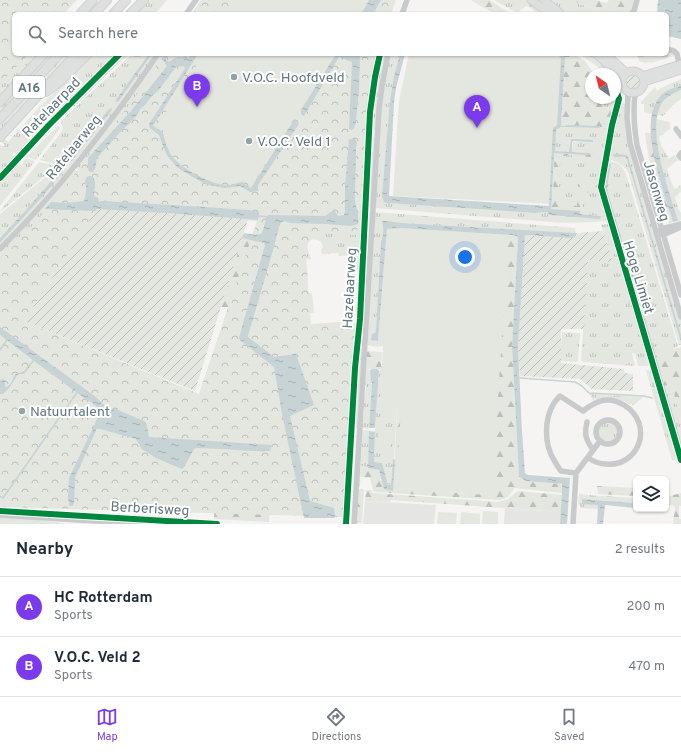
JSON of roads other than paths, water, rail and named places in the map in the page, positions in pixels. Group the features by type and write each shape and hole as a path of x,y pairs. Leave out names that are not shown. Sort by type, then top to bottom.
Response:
{"highway":[{"path":"82,12 93,0"},
{"path":"96,12 107,0"},
{"path":"115,12 126,0"},
{"path":"132,12 144,0"},
{"name":"A16","path":"0,102 42,56"},
{"name":"A16","path":"0,120 57,56"},
{"name":"A16","path":"0,137 74,56"},
{"name":"A16","path":"27,107 58,83 86,56"}],"main road":[{"path":"531,0 548,12"},
{"path":"544,0 559,12"},
{"path":"599,56 625,75"},
{"path":"608,56 625,75"},
{"path":"643,79 681,67"},
{"path":"631,71 639,73 643,79 644,87 639,92 631,93 624,90 622,86 625,75 631,71"}],"street":[{"path":"187,12 196,0"},
{"path":"403,12 408,0"},
{"path":"633,12 637,0"},
{"path":"669,50 677,54 681,67"},
{"name":"Ratelaarweg","path":"0,250 36,211 85,153 157,56"},
{"name":"Hazelaarweg","path":"354,524 379,109 388,56"},
{"name":"Jasonweg","path":"631,93 627,118 630,143 681,295"},
{"path":"676,129 681,136"},
{"path":"681,153 679,156 681,158"},
{"name":"Hoge Limiet","path":"604,167 601,187 681,460"},
{"path":"660,232 681,224"},
{"path":"660,232 681,227"},
{"name":"Jasonweg","path":"660,232 681,317"},
{"path":"576,473 561,471 553,460 547,441 549,416 554,403 560,396 583,411 593,403 611,399 630,408 639,420 641,435 636,449 631,456 624,461 615,464 597,463 588,458"},
{"path":"605,421 609,421 618,426 620,432 616,442 608,444 600,441 596,432 599,425 605,421"},
{"path":"587,422 585,436 587,442 593,450"},
{"path":"573,524 576,473 600,441"},
{"name":"Berberisweg","path":"0,515 76,522 140,524"}],"water":[{"path":"368,0 381,0 374,12 362,12 369,1"},
{"path":"658,0 681,0 681,39 669,36 669,12 657,12"},
{"path":"148,56 151,56 118,102 115,101"},
{"path":"168,56 166,59 169,62 179,57 188,58 190,56 197,56 153,126 163,132 167,147 174,158 184,167 200,177 214,183 226,185 242,182 251,188 294,120 299,124 258,185 258,191 250,192 240,186 225,188 205,184 181,170 168,157 159,135 150,128 149,124 184,70 185,68 183,66 176,67 158,91 97,158 93,172 88,170 88,158 131,111 167,66 163,60 163,57"},
{"path":"335,56 360,56 356,123 352,130 349,129 352,62 339,57 304,116 301,114 301,110"},
{"path":"399,56 404,56 394,102 389,196 549,206 553,128 557,125 561,58 558,56 562,56 565,58 561,126 600,127 561,127 556,130 555,151 569,152 572,139 593,140 593,142 573,141 572,143 572,152 589,153 589,155 554,153 551,209 580,211 580,214 601,217 599,219 550,215 547,212 535,213 384,202 382,196 390,100"},
{"path":"681,85 681,90 674,93 664,101 660,107 657,118 656,132 661,163 678,221 673,222 655,160 651,126 653,111 658,99 668,90"},
{"path":"111,108 111,111 71,162 68,162 109,109"},
{"path":"349,139 355,139 357,142 355,201 358,224 351,226 290,223 285,221 281,222 248,336 274,357 296,354 314,405 290,416 310,501 334,508 335,518 304,518 282,414 274,367 239,338 265,245 264,243 242,238 244,233 256,235 261,234 267,216 269,215 325,216 334,210 338,216 344,215"},
{"path":"613,154 626,155 628,157 681,335 681,342 627,159 625,157 613,156"},
{"path":"608,164 611,164 607,186 608,193 655,353 652,353 604,188"},
{"path":"61,170 63,170 63,172 0,243 0,238"},
{"path":"88,176 91,176 94,180 94,196 98,198 99,202 249,210 259,212 258,220 97,209 93,211 45,209 51,202 67,203 84,201 86,194 85,181"},
{"path":"382,221 576,233 576,236 572,238 525,235 518,347 525,473 528,475 570,478 567,524 560,524 562,484 526,481 519,475 512,346 518,238 512,235 400,228 387,229 378,341 371,340 372,334 375,333 376,330 381,241 383,236"},
{"path":"0,327 96,397 108,408 116,409 146,422 149,437 272,445 270,451 196,448 182,469 156,458 142,449 136,439 97,428 75,478 74,503 73,506 69,506 69,478 101,411 91,402 34,361 24,374 18,374 10,387 3,394 0,394 0,380 4,379 5,386 8,386 14,376 16,374 24,371 33,360 0,335"},
{"path":"377,369 379,371 375,428 369,428 372,383 370,370"},
{"path":"369,431 375,432 374,462 382,463 388,485 391,484 393,459 395,460 393,491 384,489 379,470 368,468"},
{"path":"582,499 633,503 633,508 605,505 603,524 597,524 598,505 582,504"}],"waterway":[{"path":"259,216 269,217"},
{"path":"0,350 7,340"},
{"path":"654,353 681,445"},
{"path":"520,378 575,382 589,393 644,396 652,398"},
{"path":"0,496 3,498 78,391"}],"place":[{"name":"V.O.C. Hoofdveld","path":"234,77"},
{"name":"V.O.C. Veld 2","path":"197,107"},
{"name":"HC Rotterdam","path":"477,128"},
{"name":"V.O.C. Veld 1","path":"249,141"},
{"name":"Natuurtalent","path":"22,411"}]}
